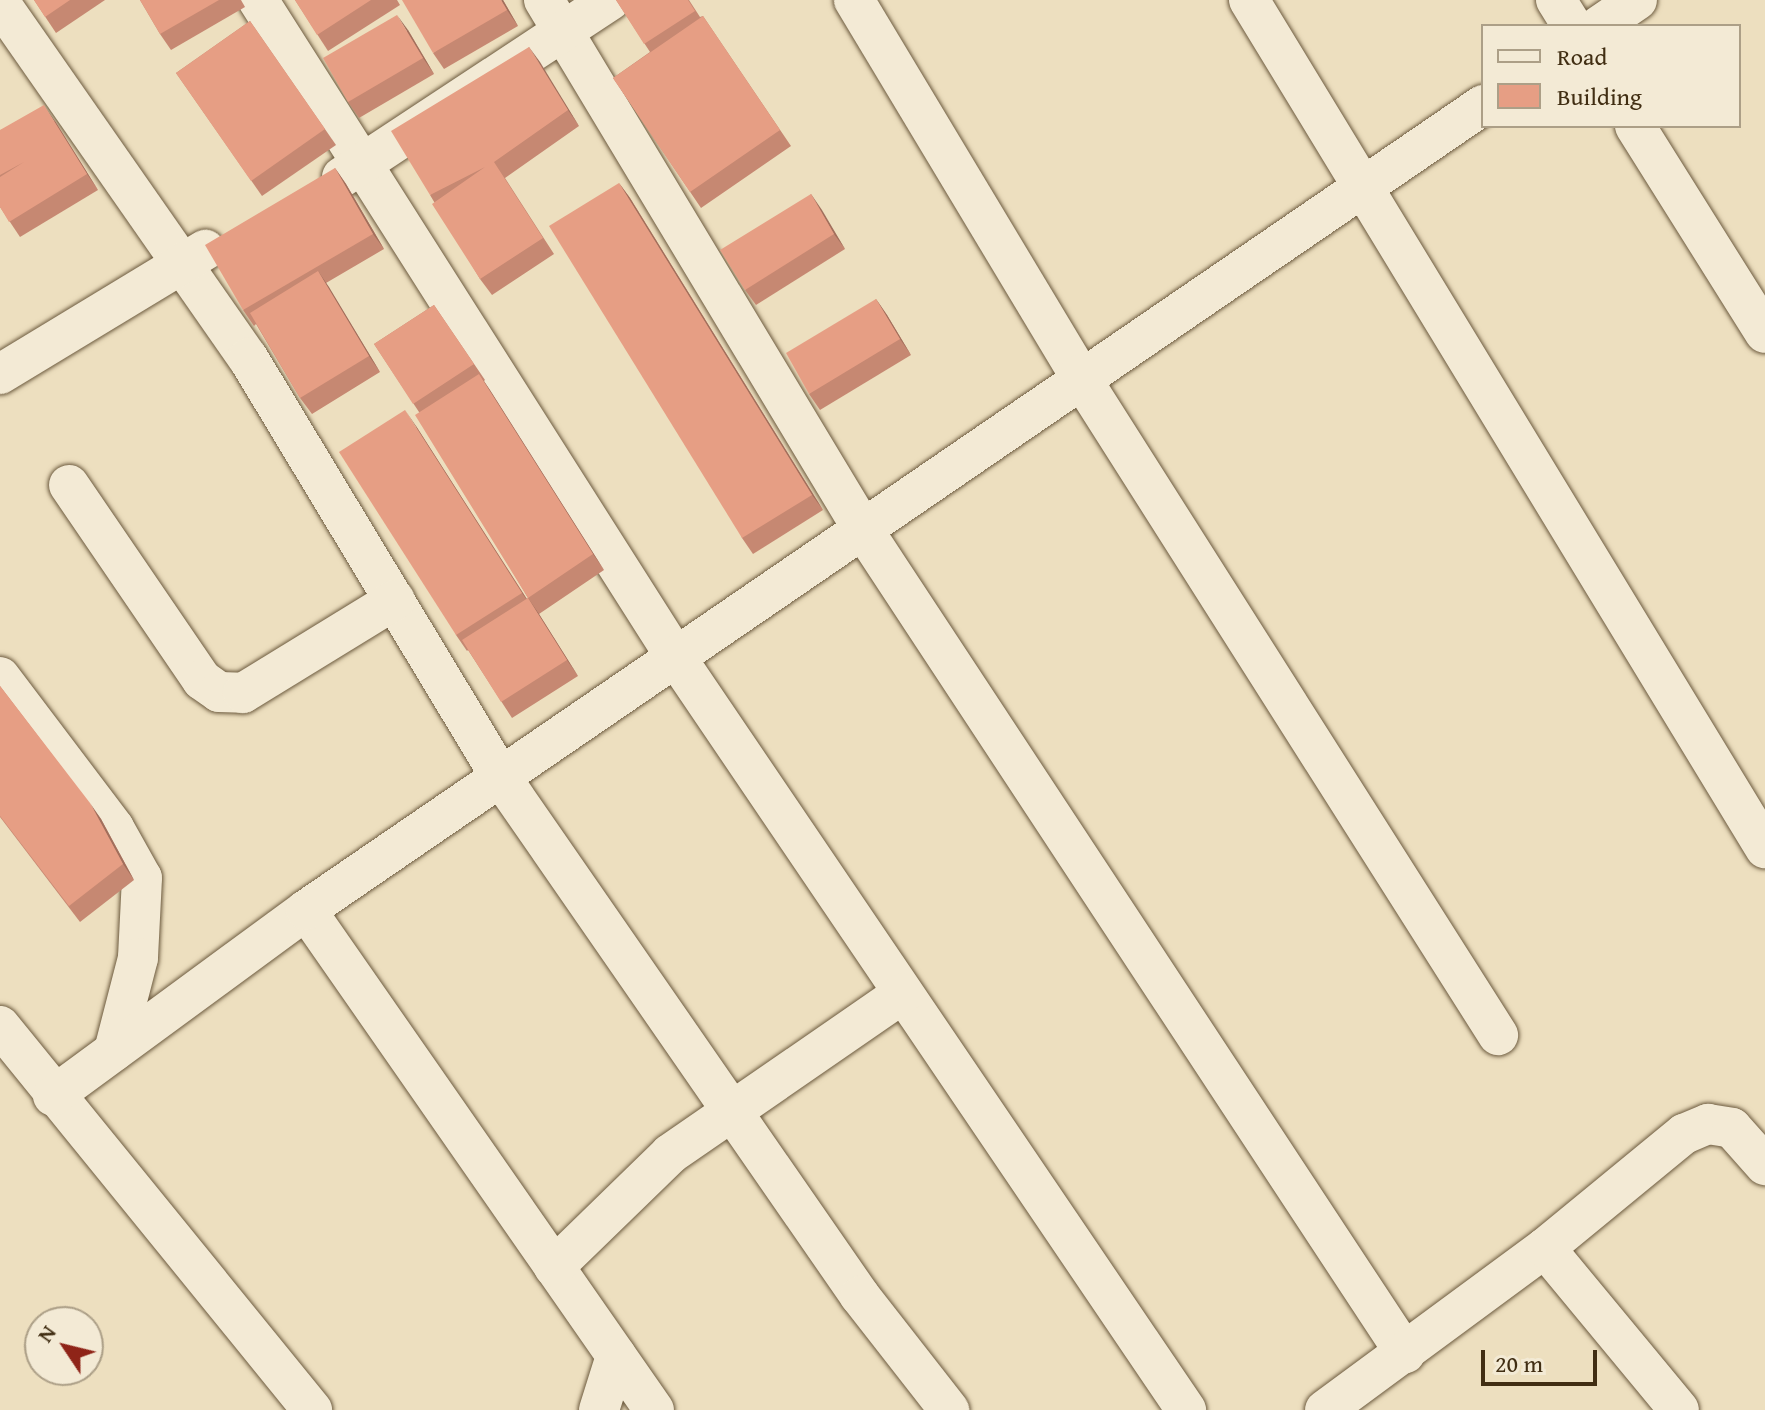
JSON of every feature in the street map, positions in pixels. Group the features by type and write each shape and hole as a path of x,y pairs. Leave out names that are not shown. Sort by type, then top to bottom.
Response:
{"street":[{"path":"258,0 675,656 1186,1410"},
{"path":"312,193 365,165 555,16 610,0"},
{"path":"854,0 1079,375 1498,1035"},
{"path":"1249,0 1365,185 1765,848"},
{"path":"1556,0 1571,24"},
{"path":"1602,24 1637,0"},
{"path":"0,3 248,358 502,779 730,1108 949,1410"},
{"path":"555,16 862,528 1405,1353"},
{"path":"53,1096 306,910 502,779 1079,375 1481,106"},
{"path":"1636,128 1765,333"},
{"path":"0,374 180,263 246,228"},
{"path":"69,485 202,680 219,692 243,693 395,600"},
{"path":"0,677 114,828 142,878 138,958 114,1051"},
{"path":"306,910 654,1410"},
{"path":"554,1267 610,1204 730,1108 903,993"},
{"path":"0,1026 53,1096 312,1410"},
{"path":"1325,1410 1545,1248 1684,1134 1708,1124 1732,1128 1765,1165"},
{"path":"1545,1248 1679,1410"},
{"path":"599,1410 616,1356"}],"building":[{"path":"34,0 70,0 45,17"},
{"path":"140,0 219,0 160,34"},
{"path":"295,0 371,0 317,35"},
{"path":"402,0 501,0 507,10 433,53"},
{"path":"616,0 688,0 695,11 644,44"},
{"path":"397,15 423,58 348,102 323,58"},
{"path":"703,16 780,130 690,192 613,78"},
{"path":"250,21 325,129 251,181 176,73"},
{"path":"529,47 568,110 494,162 543,238 480,279 432,204 485,167 430,195 391,131"},
{"path":"44,105 87,174 9,222 0,207 0,177 24,162 0,175 0,130"},
{"path":"335,168 373,234 243,310 205,245"},
{"path":"619,183 812,495 742,538 549,226"},
{"path":"811,194 834,234 745,290 720,250"},
{"path":"318,271 369,356 300,398 250,313"},
{"path":"876,299 900,339 809,394 786,353"},
{"path":"434,305 474,364 413,404 374,344"},
{"path":"479,374 593,554 528,598 415,415"},
{"path":"405,410 522,593 456,635 339,452"},
{"path":"528,598 567,660 501,702 462,640"},
{"path":"0,686 90,803 123,864 69,906 0,816"}]}
